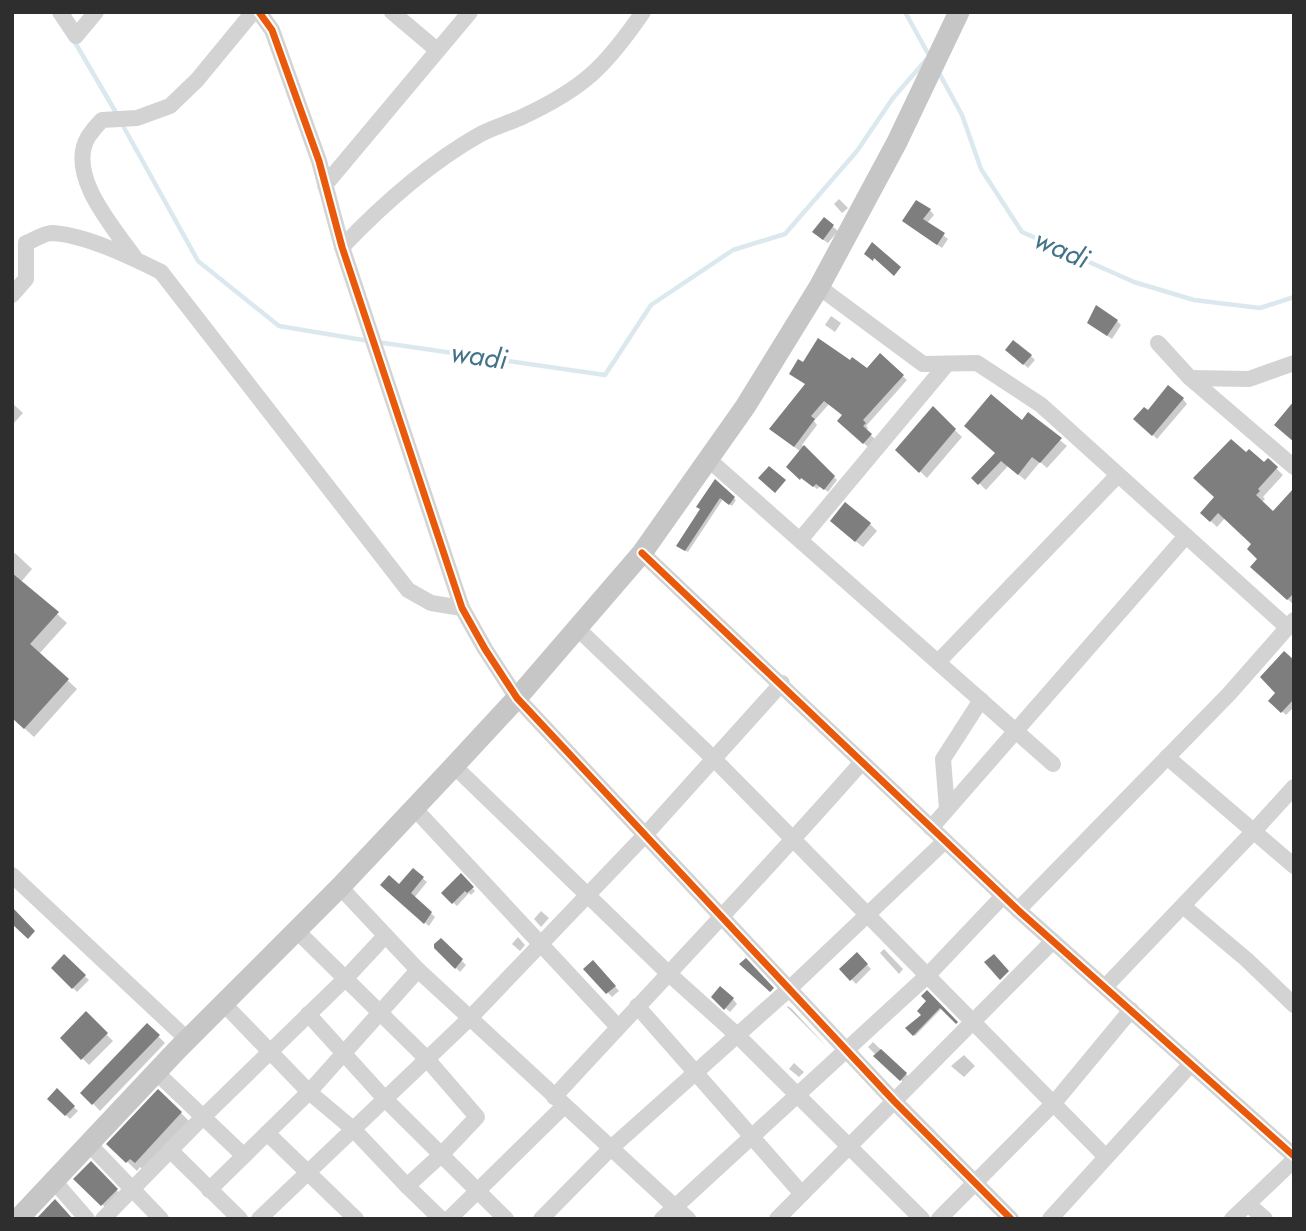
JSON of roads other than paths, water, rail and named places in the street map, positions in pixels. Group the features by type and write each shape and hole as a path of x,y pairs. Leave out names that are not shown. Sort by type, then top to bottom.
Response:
{"main road":[{"path":"19,1219 454,766 517,698 642,552 745,407 819,287 897,142 959,12"}],"street":[{"path":"60,12 76,36 96,12"},
{"path":"135,259 95,201 81,170 87,139 102,120 137,118 170,106 197,80 253,12"},
{"path":"258,12 272,30 462,608 485,649 517,698 894,1101 1012,1219"},
{"path":"391,12 438,50"},
{"path":"325,185 470,12"},
{"path":"342,247 379,209 428,169 481,134 522,118 587,81 618,50 643,12"},
{"path":"12,295 26,279 26,243 49,233 90,242 161,272 408,590 431,603 462,608"},
{"path":"12,267 26,279"},
{"path":"819,287 923,364 977,363 1041,405 1186,536 1291,623 1229,694 1018,910"},
{"path":"1158,343 1190,378 1294,467"},
{"path":"1190,378 1249,379 1294,363"},
{"path":"800,540 947,364"},
{"path":"709,458 1053,764"},
{"path":"938,662 1118,475"},
{"path":"931,828 1186,536"},
{"path":"642,552 1018,910 1294,1158 1232,1219"},
{"path":"577,628 713,759 1106,1157"},
{"path":"259,1219 470,1018 646,834 782,684"},
{"path":"947,809 943,759 981,699"},
{"path":"1167,757 1294,866"},
{"path":"449,1219 559,1101 618,1027 794,840 862,762"},
{"path":"454,766 668,973 737,1035 922,1219"},
{"path":"1105,987 1294,787"},
{"path":"414,808 618,1027"},
{"path":"541,1219 611,1148 789,989 945,841"},
{"path":"12,875 188,1040"},
{"path":"340,887 418,970 688,1219"},
{"path":"662,1219 928,975 1003,896"},
{"path":"1183,906 1247,960 1294,1005"},
{"path":"297,931 427,1059 477,1117 407,1186"},
{"path":"103,1219 385,936"},
{"path":"777,1219 1053,941"},
{"path":"209,1189 309,1092 418,970"},
{"path":"224,1004 309,1092 353,1129 440,1219"},
{"path":"637,1006 802,1194"},
{"path":"939,1219 1054,1103 1131,1010"},
{"path":"308,1014 385,1099 506,1219"},
{"path":"1050,1219 1191,1064"},
{"path":"157,1073 243,1155"},
{"path":"267,1133 356,1219"},
{"path":"89,1144 160,1219"},
{"path":"170,1150 240,1219"},
{"path":"54,1181 87,1219"},
{"path":"1248,1204 1265,1219"}],"waterway":[{"name":"wadi","path":"905,12 930,57"},
{"name":"wadi","path":"73,39 118,116"},
{"name":"wadi","path":"377,342 605,375 651,305 733,250 785,234 857,151 893,98 926,60"},
{"name":"wadi","path":"938,71 962,115 981,169 1022,232 1134,282 1194,300 1260,308 1294,297"},
{"name":"wadi","path":"122,124 198,261 279,326 369,341"}]}
